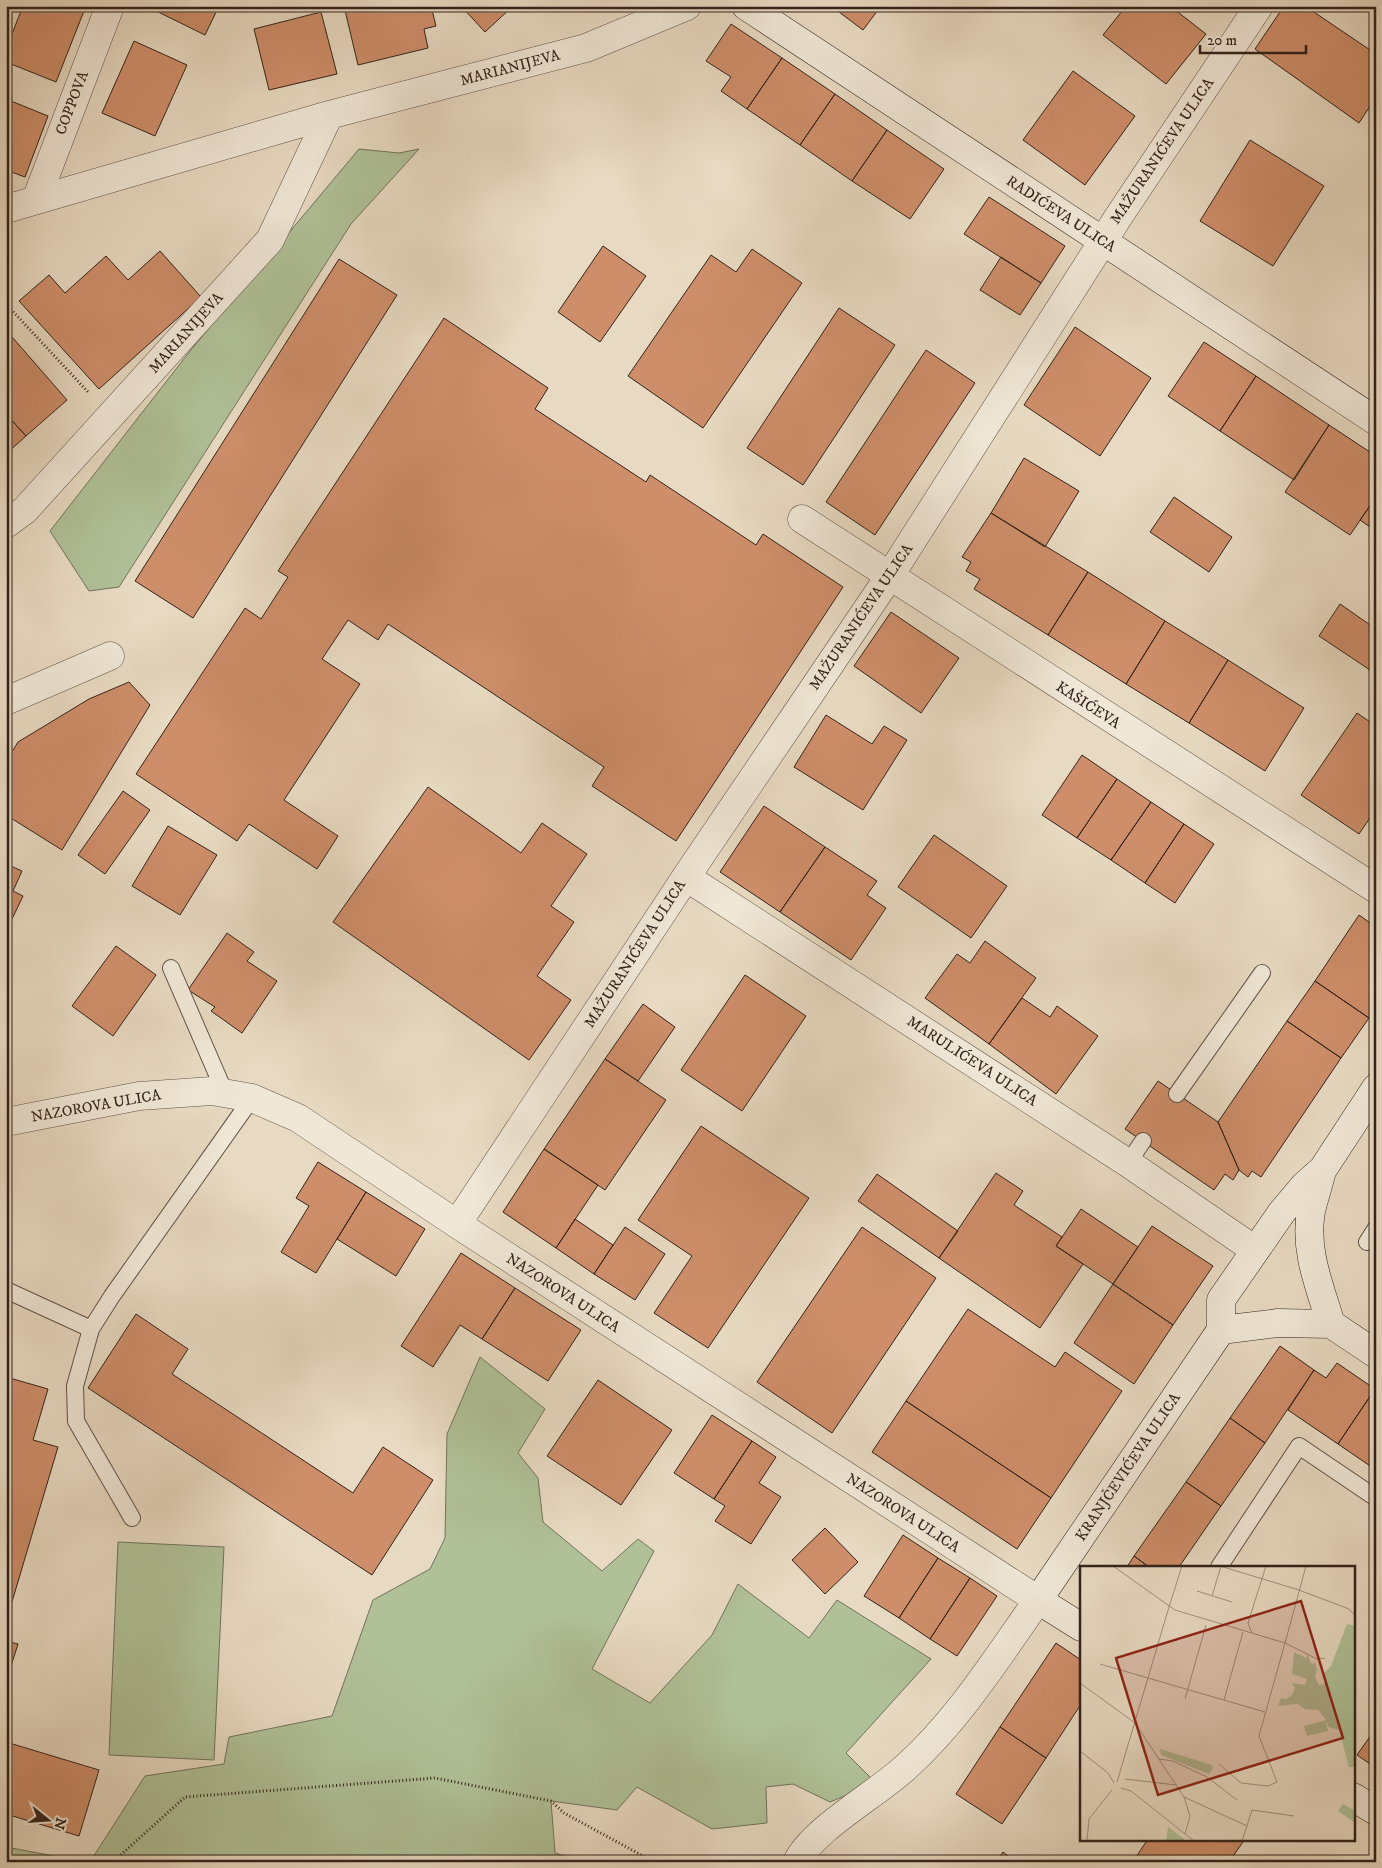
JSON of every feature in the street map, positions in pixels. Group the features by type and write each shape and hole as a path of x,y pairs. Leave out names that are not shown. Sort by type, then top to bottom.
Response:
{"street":[{"name":"COPPOVA","path":"36,200 110,6"},
{"name":"MARIANIJEVA","path":"6,208 329,115 586,48 687,6"},
{"name":"RADIĆEVA ULICA","path":"746,6 1376,421"},
{"name":"MAŽURANIĆEVA ULICA","path":"457,1224 686,877 889,577 1103,241 1259,6"},
{"name":"MARIANIJEVA","path":"6,524 25,510 270,240 329,115"},
{"name":"KAŠIĆEVA","path":"802,519 889,577 1376,889"},
{"path":"6,702 110,656"},
{"name":"MARULIĆEVA ULICA","path":"686,877 1136,1152 1255,1250"},
{"path":"1376,1088 1322,1169 1288,1206 1221,1300 1221,1330 1278,1323 1331,1324 1376,1354"},
{"name":"NAZOROVA ULICA","path":"6,1122 139,1096 212,1091 252,1098 298,1118 457,1224 1080,1627"},
{"path":"1322,1169 1311,1213 1310,1243 1313,1270 1331,1324"},
{"name":"KRANJČEVIĆEVA ULICA","path":"797,1862 813,1840 905,1768 958,1714 1038,1600 1221,1330"},
{"path":"1354,1798 1376,1811"}],"lane":[{"path":"171,968 225,1093"},
{"path":"1177,1094 1262,973"},
{"path":"132,1518 76,1421 75,1386 91,1329 112,1296 252,1098"},
{"path":"6,1290 91,1329"},
{"path":"1220,1566 1299,1446 1376,1498"}],"path":[{"path":"6,304 68,372"},
{"path":"113,1862 184,1797 435,1778 551,1801 564,1813 654,1862"}],"green space":[{"path":"359,149 399,153 419,149 351,224 119,587 89,591 50,531 190,351"},
{"path":"480,1357 545,1409 518,1453 538,1478 543,1522 602,1571 638,1539 654,1551 592,1669 650,1703 712,1635 738,1584 809,1638 837,1600 931,1659 846,1753 876,1783 830,1802 793,1784 766,1787 767,1823 712,1829 637,1787 617,1810 551,1801 555,1853 587,1862 90,1862 145,1776 224,1764 229,1737 332,1716 373,1600 430,1569 445,1538 447,1434"},
{"path":"118,1542 224,1547 214,1760 109,1755"},
{"path":"6,1847 86,1862 6,1862"}],"building":[{"path":"23,6 72,6 84,11 56,82 6,62 6,49"},
{"path":"146,6 219,6 205,35"},
{"path":"344,6 431,6 436,26 424,29 428,48 358,65"},
{"path":"461,6 513,6 485,32"},
{"path":"831,6 881,6 863,30"},
{"path":"1126,6 1170,6 1206,34 1166,84 1103,35"},
{"path":"1284,6 1305,6 1376,54 1376,97 1359,123 1255,49"},
{"path":"321,12 337,74 269,90 254,29"},
{"path":"731,24 782,58 747,109 721,91 731,77 706,61"},
{"path":"134,41 187,65 155,136 102,113"},
{"path":"782,58 835,94 800,145 747,109"},
{"path":"1073,71 1135,116 1085,185 1023,140"},
{"path":"835,94 887,130 852,181 800,145"},
{"path":"6,99 48,116 25,177 6,170"},
{"path":"887,130 944,169 910,219 852,181"},
{"path":"1250,140 1324,186 1273,266 1200,221"},
{"path":"989,197 1065,246 1041,283 964,234"},
{"path":"603,246 646,276 600,342 558,312"},
{"path":"752,249 802,283 703,428 628,376 711,255 736,272"},
{"path":"160,251 201,297 99,389 19,301 49,275 65,293 106,256 128,280"},
{"path":"1001,257 1041,283 1020,315 980,290"},
{"path":"339,259 397,295 193,618 135,581"},
{"path":"839,308 895,345 803,485 747,448"},
{"path":"444,318 548,388 535,409 646,482 650,475 756,545 763,534 843,587 676,841 592,786 604,767 388,624 378,640 348,620 322,659 360,684 284,800 338,836 317,869 249,824 237,841 136,774 245,608 261,619 288,577 278,571"},
{"path":"1075,327 1151,378 1100,456 1024,405"},
{"path":"6,330 67,400 26,436 6,414"},
{"path":"1204,342 1256,376 1220,431 1168,396"},
{"path":"926,350 975,383 875,535 826,502"},
{"path":"1256,376 1329,425 1294,480 1220,431"},
{"path":"6,414 26,436 6,454"},
{"path":"1329,425 1376,456 1376,497 1350,535 1285,492"},
{"path":"1024,458 1079,491 1045,547 991,513"},
{"path":"1174,497 1232,537 1209,572 1150,532"},
{"path":"1376,497 1376,531 1360,520"},
{"path":"991,513 1088,572 1048,635 974,589 980,579 966,571 971,562 962,557"},
{"path":"1088,572 1165,621 1126,684 1048,635"},
{"path":"1340,604 1376,629 1376,674 1319,636"},
{"path":"891,612 959,658 921,713 854,666"},
{"path":"1165,621 1228,660 1189,723 1126,684"},
{"path":"1228,660 1304,708 1265,771 1189,723"},
{"path":"129,682 150,705 62,850 6,815 6,753 10,755 18,742 89,699"},
{"path":"1357,713 1376,726 1376,809 1359,834 1301,795"},
{"path":"826,715 872,744 884,726 907,740 863,810 794,767"},
{"path":"1082,755 1117,779 1077,838 1042,815"},
{"path":"1117,779 1151,802 1111,860 1077,838"},
{"path":"428,787 521,853 542,823 587,854 551,906 574,922 537,976 571,1000 529,1060 333,922"},
{"path":"123,791 150,810 105,874 78,855"},
{"path":"1151,802 1184,824 1145,883 1111,860"},
{"path":"764,806 825,847 780,912 720,872"},
{"path":"1184,824 1214,844 1175,903 1145,883"},
{"path":"168,826 217,855 180,915 132,886"},
{"path":"934,835 1007,886 971,938 898,887"},
{"path":"825,847 877,881 867,895 886,908 851,960 780,912"},
{"path":"6,864 22,871 13,891 23,896 12,919 6,916"},
{"path":"1359,915 1376,927 1376,1008 1369,1018 1315,981"},
{"path":"227,933 254,952 247,961 277,981 242,1033 211,1011 215,1007 188,990"},
{"path":"985,941 1036,978 989,1044 925,998 957,954 970,963"},
{"path":"116,946 156,975 113,1036 72,1006"},
{"path":"745,975 806,1016 742,1111 681,1070"},
{"path":"1315,981 1369,1018 1341,1058 1287,1021"},
{"path":"1022,998 1050,1017 1057,1006 1098,1036 1056,1094 989,1044"},
{"path":"643,1004 675,1027 638,1081 605,1059"},
{"path":"1287,1021 1341,1058 1261,1177 1252,1171 1248,1177 1239,1170 1218,1122"},
{"path":"605,1059 666,1100 605,1190 544,1149"},
{"path":"1158,1081 1218,1122 1239,1170 1233,1180 1225,1174 1214,1190 1125,1129"},
{"path":"701,1126 809,1198 708,1348 654,1313 692,1256 638,1220"},
{"path":"544,1149 598,1185 556,1248 503,1212"},
{"path":"318,1162 366,1192 316,1273 281,1252 309,1206 296,1198"},
{"path":"996,1173 1023,1191 1014,1205 1062,1237 1056,1246 1083,1264 1040,1328 939,1258"},
{"path":"877,1174 958,1231 939,1258 858,1201"},
{"path":"366,1192 425,1229 396,1276 337,1239"},
{"path":"1081,1209 1138,1247 1113,1284 1056,1246"},
{"path":"575,1219 613,1245 594,1274 556,1248"},
{"path":"1152,1226 1213,1266 1173,1325 1113,1284"},
{"path":"625,1227 665,1254 635,1300 594,1274"},
{"path":"862,1227 936,1278 832,1433 757,1382"},
{"path":"461,1253 515,1288 482,1339 460,1325 433,1367 401,1346"},
{"path":"1113,1284 1173,1325 1134,1384 1074,1343"},
{"path":"515,1288 581,1330 548,1381 482,1339"},
{"path":"968,1309 1055,1367 1065,1352 1122,1391 1051,1498 906,1401"},
{"path":"136,1314 188,1349 172,1374 353,1493 383,1447 433,1480 372,1575 88,1388"},
{"path":"1280,1346 1314,1370 1265,1443 1230,1418"},
{"path":"1337,1363 1375,1389 1338,1444 1288,1410 1314,1370 1326,1378"},
{"path":"6,1377 48,1389 33,1440 58,1447 6,1622"},
{"path":"598,1380 672,1430 621,1505 547,1456"},
{"path":"1376,1389 1376,1470 1338,1444"},
{"path":"906,1401 1051,1498 1017,1549 872,1452"},
{"path":"712,1415 752,1441 714,1499 674,1473"},
{"path":"1230,1418 1265,1443 1221,1506 1186,1482"},
{"path":"752,1441 776,1457 759,1483 781,1497 751,1544 715,1521 725,1506 714,1499"},
{"path":"1186,1482 1221,1506 1180,1566 1148,1566 1134,1556"},
{"path":"825,1528 858,1562 825,1594 792,1560"},
{"path":"903,1535 938,1558 899,1618 864,1596"},
{"path":"1134,1556 1148,1566 1128,1566"},
{"path":"938,1558 970,1578 930,1639 899,1618"},
{"path":"970,1578 997,1596 957,1656 930,1639"},
{"path":"6,1641 18,1644 6,1682"},
{"path":"1056,1643 1080,1659 1080,1706 1046,1758 1000,1727"},
{"path":"1000,1727 1046,1758 1002,1824 956,1794"},
{"path":"1376,1728 1376,1768 1357,1755"},
{"path":"6,1742 99,1770 79,1836 6,1814"},
{"path":"1147,1840 1244,1840 1229,1862 1143,1862 1136,1857"},
{"path":"1003,1852 1016,1862 996,1862"}]}
